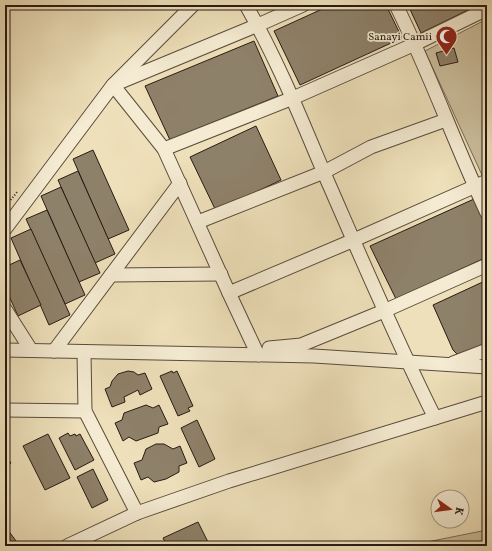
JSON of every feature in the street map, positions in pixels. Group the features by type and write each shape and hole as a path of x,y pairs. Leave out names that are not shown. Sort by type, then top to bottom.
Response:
{"street":[{"path":"5,229 114,85 193,5"},
{"path":"246,5 258,26 293,98 384,311 407,362 436,418"},
{"path":"114,85 258,26 303,5"},
{"path":"396,5 415,44 487,214"},
{"path":"164,149 293,98 415,44 485,8"},
{"path":"114,85 164,149 257,352"},
{"path":"198,222 324,172 371,147 446,120"},
{"path":"229,293 487,181"},
{"path":"54,351 180,182"},
{"path":"257,352 301,345 384,311 487,265"},
{"path":"111,275 221,274"},
{"path":"5,309 31,350"},
{"path":"5,350 84,352 257,352 487,367"},
{"path":"449,365 487,350"},
{"path":"84,352 85,411 137,512"},
{"path":"67,546 137,512 228,481 487,402"},
{"path":"5,410 85,411"}],"shaded area":[{"path":"487,19 487,172 482,175 425,51"},
{"path":"487,530 487,546 407,546"}],"building":[{"path":"331,5 386,5 402,38 300,85 274,31"},
{"path":"408,5 473,5 474,7 421,33"},
{"path":"254,41 278,96 170,140 145,86"},
{"name":"Sanayi Camii","path":"454,48 458,62 440,66 436,53"},
{"path":"256,126 281,180 216,211 190,157"},
{"path":"93,150 129,230 108,239 73,159"},
{"path":"78,171 115,254 95,263 58,180"},
{"path":"61,187 100,273 79,282 41,196"},
{"path":"474,199 487,227 487,257 396,299 370,246"},
{"path":"47,210 85,295 65,304 26,219"},
{"path":"31,229 70,315 49,325 11,238"},
{"path":"20,260 41,305 18,316 5,287 5,267"},
{"path":"487,280 487,344 460,357 453,350 433,305"},
{"path":"128,371 134,372 138,375 145,373 152,389 140,395 138,390 124,397 125,402 112,407 105,389 110,387 112,381 118,374"},
{"path":"172,371 173,373 177,371 193,406 188,408 190,411 178,416 160,376"},
{"path":"146,405 153,408 159,405 168,424 159,427 158,433 136,441 129,437 123,441 115,423 122,420 124,413"},
{"path":"197,420 215,459 199,467 181,428"},
{"path":"68,433 70,436 80,434 94,460 75,470 59,438"},
{"path":"48,434 70,478 45,490 23,446"},
{"path":"156,444 164,444 173,449 180,446 187,463 179,466 179,472 166,479 154,482 148,477 141,480 134,463 142,460 146,449"},
{"path":"5,455 11,463 5,467"},
{"path":"93,469 108,500 92,508 77,477"},
{"path":"198,522 210,546 167,546 163,538"},
{"path":"5,526 19,545 5,546"},
{"path":"147,541 150,546 138,546"}],"place":[{"name":"Sanayi Camii","path":"447,56"}]}
